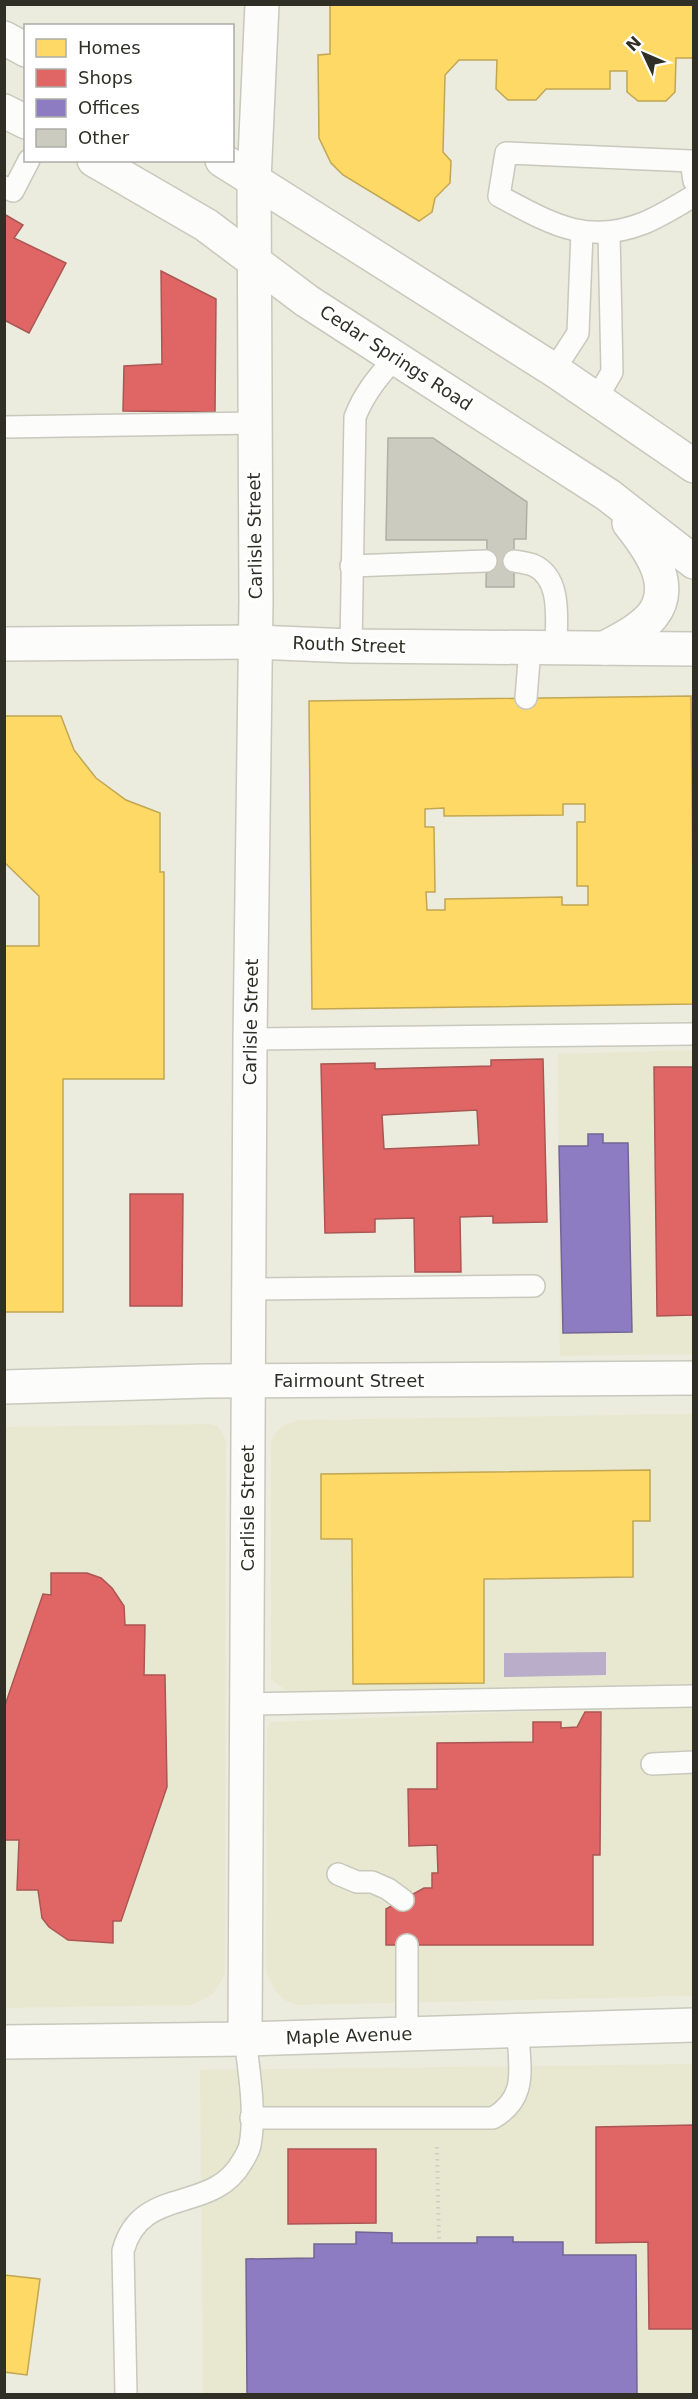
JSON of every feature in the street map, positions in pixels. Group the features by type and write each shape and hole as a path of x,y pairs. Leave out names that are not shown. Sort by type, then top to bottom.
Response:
{"street":[{"name":"Carlisle Street","path":"245,2039 250,1039 256,601 254,181 262,4"},
{"path":"4,38 24,49"},
{"path":"4,111 24,121"},
{"name":"Cedar Springs Road","path":"97,162 206,225 308,301 394,359 608,495 693,562"},
{"path":"225,162 554,370 693,466"},
{"path":"605,648 637,629 652,615 658,605 662,580 646,544 608,495"},
{"name":"Routh Street","path":"4,644 255,642 351,646 693,649"},
{"name":"Fairmount Street","path":"4,1387 248,1382 693,1378"},
{"name":"Maple Avenue","path":"4,2042 245,2039 693,2025"}],"lane":[{"path":"693,181 691,161 506,153 499,196 545,221 568,230 609,233 646,223 693,195"},
{"path":"4,187 13,191 28,162"},
{"path":"554,370 578,333 582,232"},
{"path":"597,398 612,372 609,233"},
{"path":"351,646 355,417 370,386 394,359"},
{"path":"4,427 254,423"},
{"path":"351,566 486,561"},
{"path":"514,561 533,565 544,573 555,594 543,648 526,698"},
{"path":"250,1039 693,1034"},
{"path":"249,1289 534,1286"},
{"path":"247,1704 693,1696"},
{"path":"652,1764 693,1762"},
{"path":"338,1874 357,1882 372,1882 388,1889 403,1900"},
{"path":"407,1945 407,2034"},
{"path":"251,2118 493,2118 506,2110 517,2095 520,2083 518,2031"},
{"path":"126,2394 123,2251 127,2235 137,2222 153,2209 220,2186 238,2168 250,2147 251,2090 245,2039"}],"path":[{"path":"436,2119 439,2243"}],"shaded area":[{"path":"693,1050 693,1354 560,1356 558,1054"},
{"path":"693,1414 693,1686 291,1694 271,1679 271,1442 276,1432 284,1425 299,1420"},
{"path":"209,1424 217,1426 226,1442 225,1974 213,1994 192,2005 5,2008 4,1427"},
{"path":"606,1652 606,1675 504,1677 504,1653"},
{"path":"693,1705 693,1996 298,2005 286,2001 276,1992 266,1972 267,1730 270,1722"},
{"path":"693,2064 693,2394 203,2394 200,2070"}],"building: Homes":[{"path":"330,4 694,4 694,58 676,58 675,92 666,101 638,101 627,92 627,71 610,71 610,89 546,89 536,100 508,100 496,89 497,60 459,60 445,75 443,152 451,161 450,183 435,198 432,212 419,221 343,175 331,163 319,138 318,55 330,54"},
{"path":"691,696 694,1004 312,1009 309,701","holes":["563,804 585,804 585,822 577,822 577,886 588,886 588,905 562,905 562,897 445,899 445,910 427,910 426,892 435,892 434,827 425,827 425,809 444,808 444,816 563,815"]},
{"path":"4,716 61,716 74,750 96,778 126,800 160,813 160,872 164,872 164,1079 63,1079 63,1312 4,1312 4,946 39,946 39,896 4,862"},
{"path":"650,1470 650,1521 633,1521 633,1577 484,1579 484,1683 353,1684 352,1539 321,1539 321,1474"},
{"path":"4,2275 40,2279 27,2375 4,2372"}],"building: Shops":[{"path":"4,214 23,225 14,238 66,263 29,333 4,320"},
{"path":"161,271 216,299 215,412 123,411 124,366 162,364"},
{"path":"543,1059 547,1222 493,1223 493,1216 460,1217 461,1272 415,1272 414,1218 375,1219 375,1232 325,1233 321,1064 375,1063 375,1069 491,1066 491,1060","holes":["477,1110 479,1145 384,1149 382,1115"]},
{"path":"654,1067 694,1067 694,1315 657,1316"},
{"path":"130,1194 183,1194 182,1306 130,1306"},
{"path":"51,1573 87,1573 101,1578 112,1588 124,1606 125,1625 145,1625 144,1675 165,1675 167,1787 121,1921 113,1921 113,1943 68,1940 49,1927 42,1918 38,1890 17,1890 19,1840 4,1840 4,1708 43,1594 51,1595"},
{"path":"585,1712 601,1712 600,1855 593,1855 593,1945 386,1945 386,1909 424,1888 432,1888 432,1873 438,1873 437,1845 409,1846 408,1789 437,1789 437,1743 533,1742 533,1722 561,1722 561,1728 577,1727"},
{"path":"694,2125 694,2329 649,2329 648,2242 596,2243 596,2127"},
{"path":"288,2149 376,2149 376,2223 288,2224"}],"building: Offices":[{"path":"588,1134 603,1134 603,1143 628,1143 632,1332 563,1333 559,1146 588,1146"},
{"path":"356,2232 392,2233 392,2243 477,2243 477,2237 513,2237 513,2242 563,2242 563,2255 636,2255 637,2394 247,2394 246,2259 314,2258 314,2244 356,2244"}],"building: Other":[{"path":"388,438 433,438 527,502 526,539 514,539 514,587 486,587 487,540 386,540"}]}
